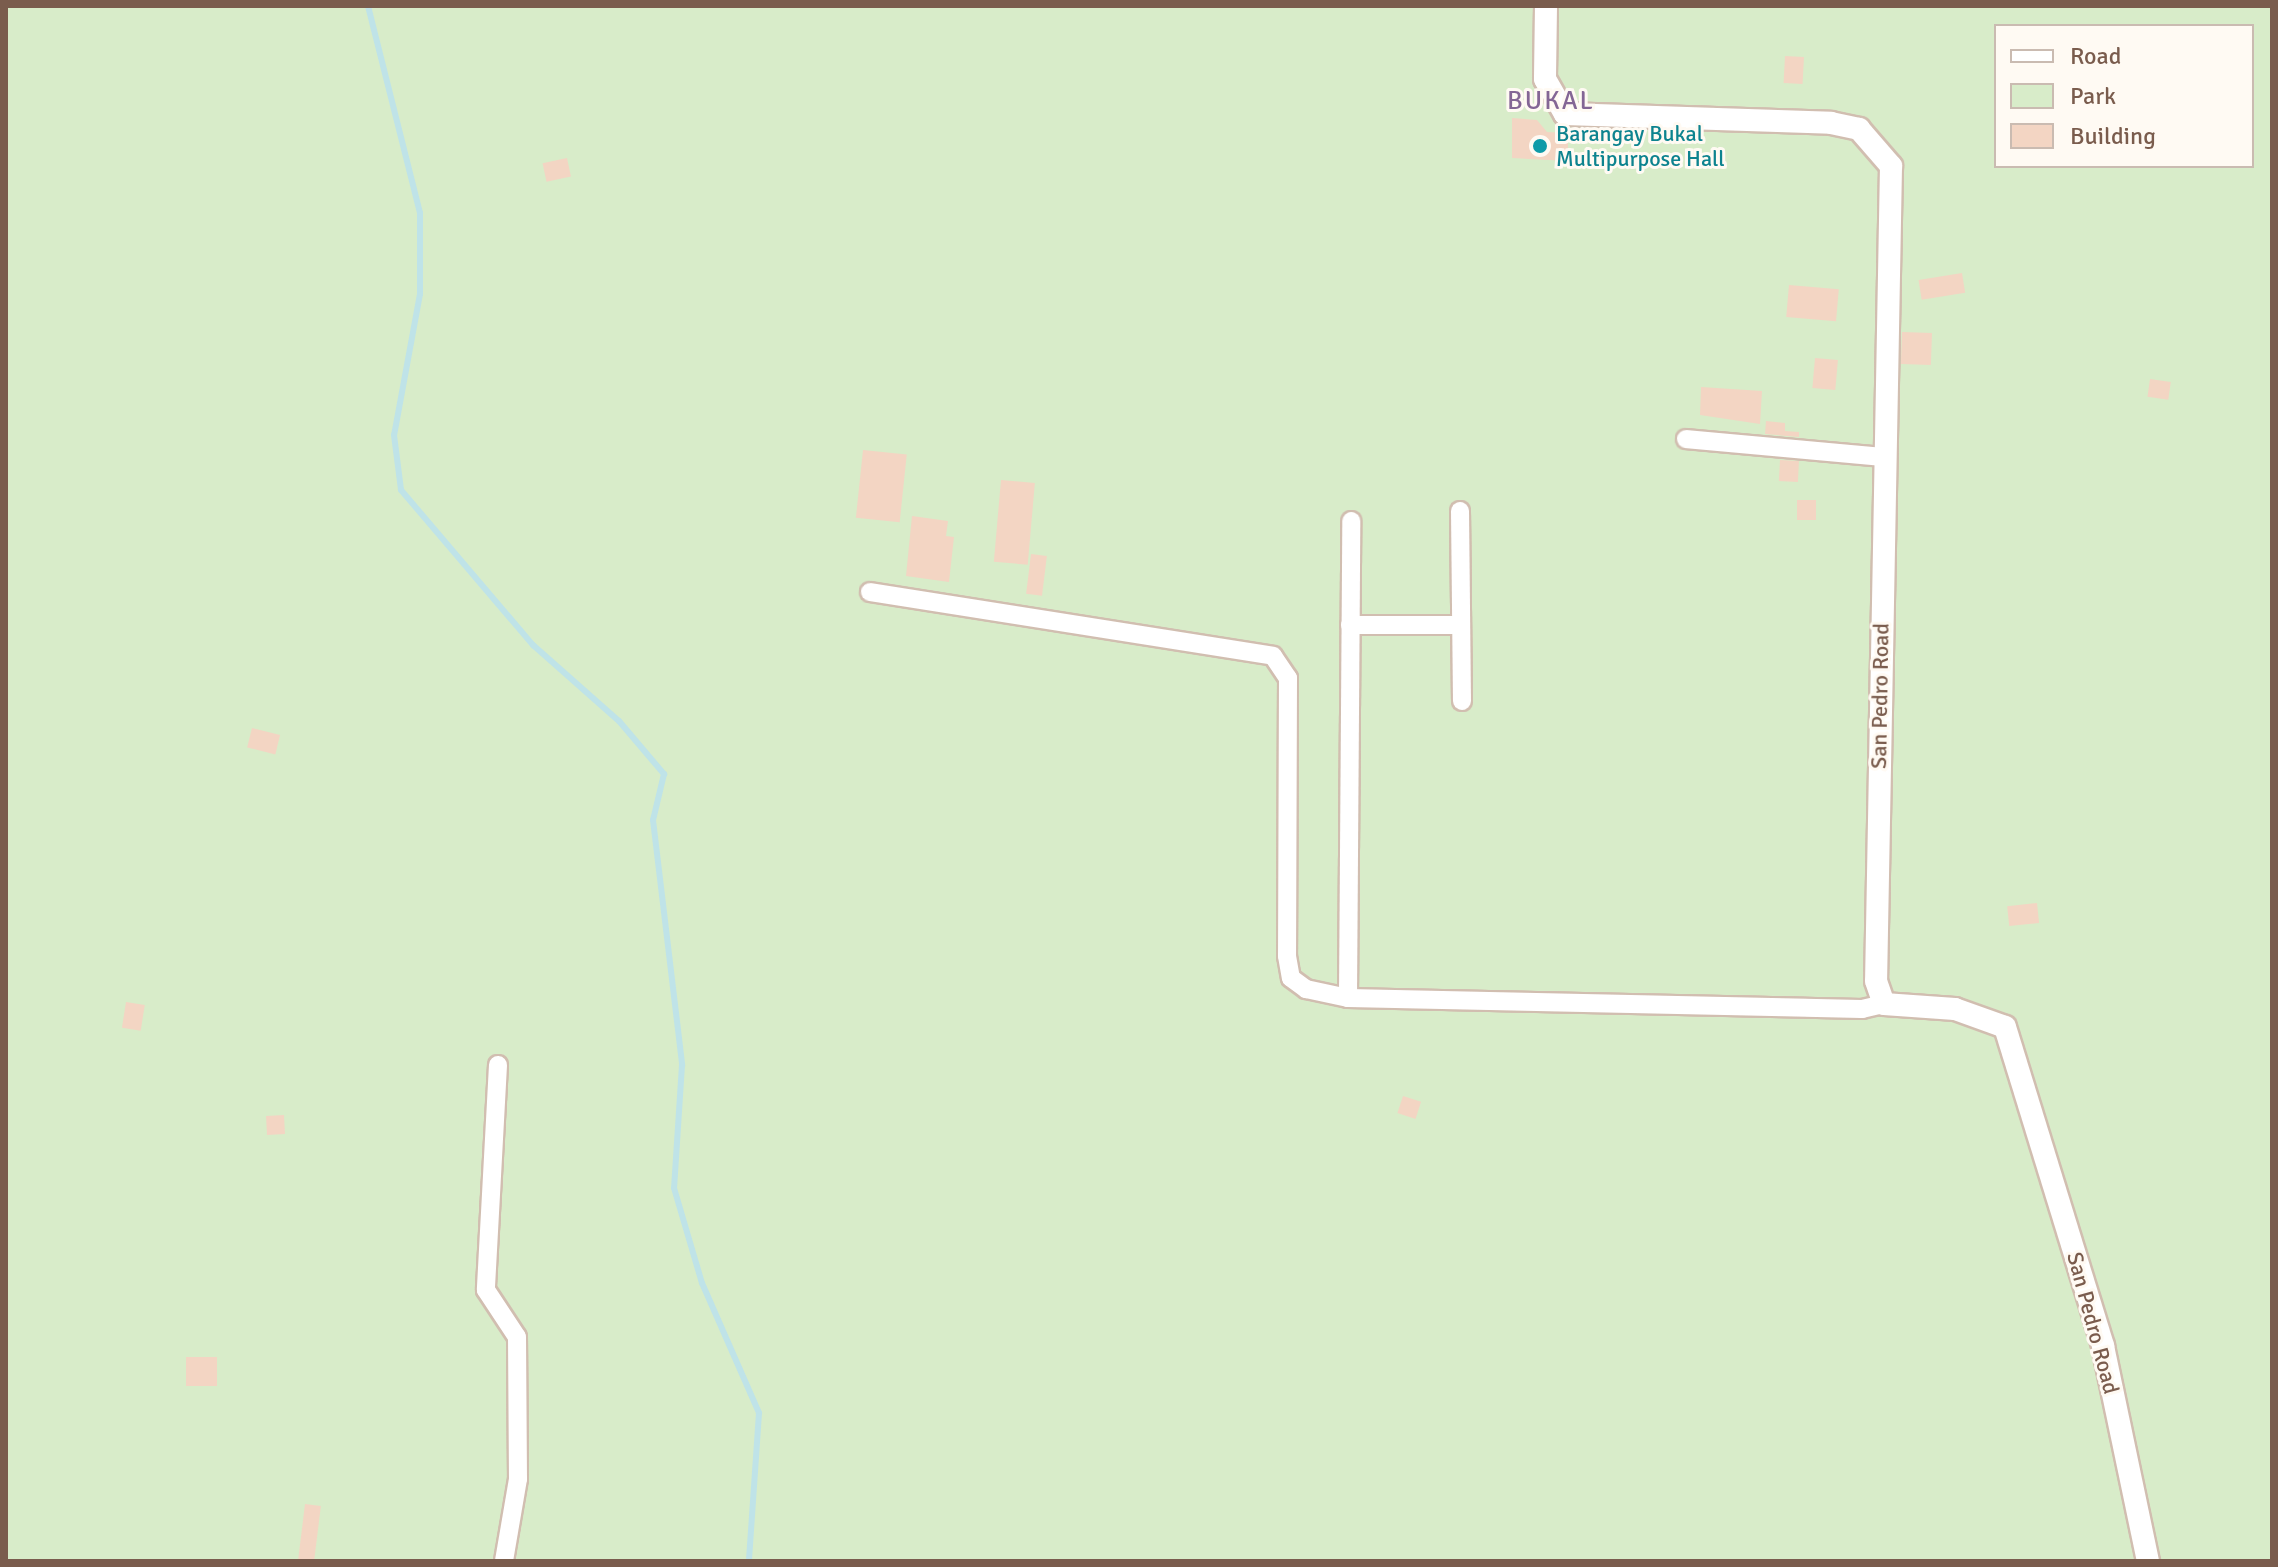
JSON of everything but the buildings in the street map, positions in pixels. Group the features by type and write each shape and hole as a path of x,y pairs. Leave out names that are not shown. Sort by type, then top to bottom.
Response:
{"street":[{"name":"San Pedro Road","path":"1546,6 1545,79 1565,114 1831,123 1859,129 1875,141 1894,184 1885,457 1876,981 1884,1004 1969,1011 2005,1027 2103,1346 2148,1561"},
{"path":"1686,439 1885,457"},
{"path":"1460,511 1462,701"},
{"path":"1348,998 1351,521"},
{"path":"870,592 1273,656 1288,678 1291,978 1306,989 1348,998 1862,1009 1884,1004"},
{"path":"1350,625 1461,625"},
{"path":"498,1065 486,1290 517,1337 518,1479 504,1561"}],"green space":[{"path":"6,6 2272,6 2272,1561 6,1561"}],"waterway":[{"path":"368,6 420,213 420,294 394,435 401,490 533,645 619,721 664,774 653,820 682,1065 674,1188 702,1283 759,1413 749,1561"}],"place":[{"name":"Barangay Bukal Multipurpose Hall","path":"1540,146"}],"district":[{"name":"BUKAL","path":"1551,102"}]}
